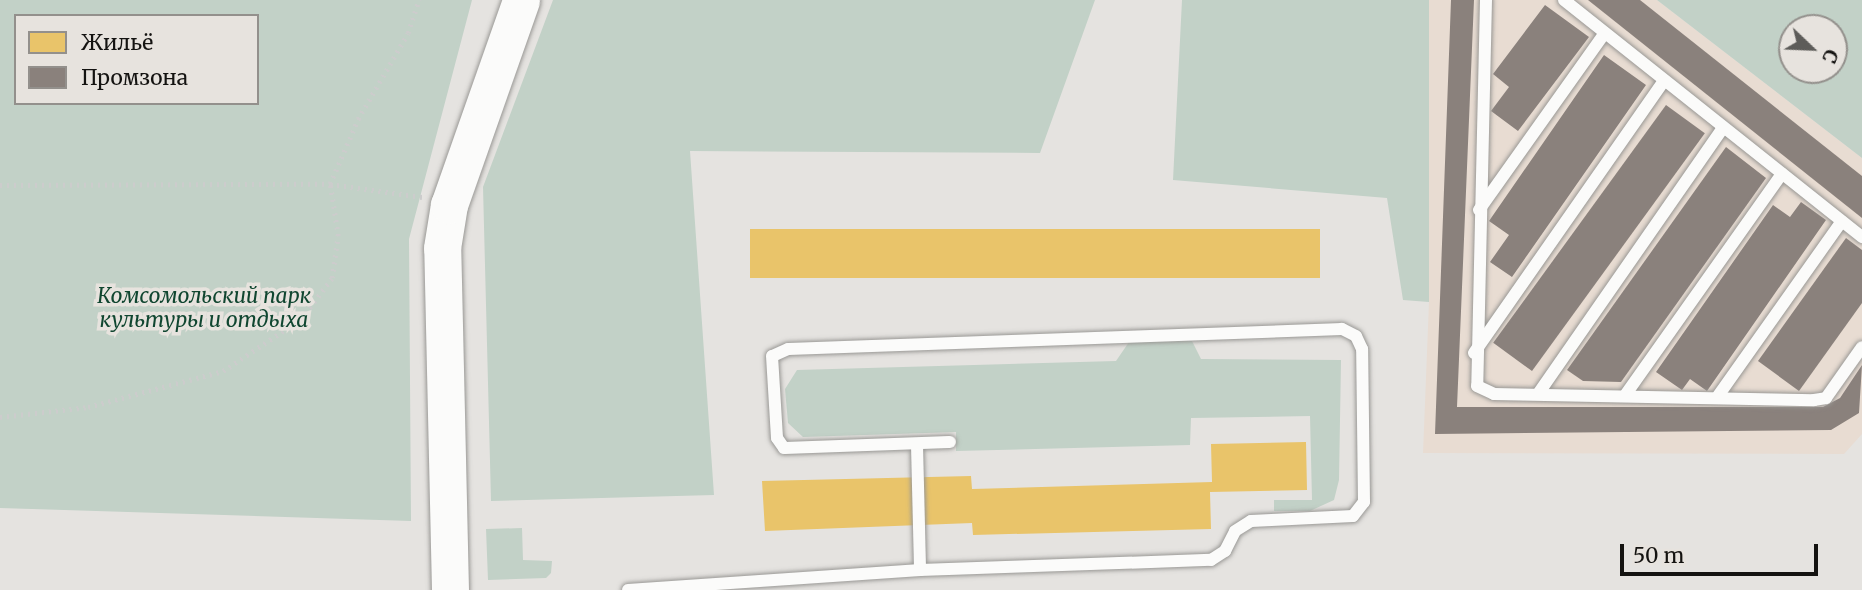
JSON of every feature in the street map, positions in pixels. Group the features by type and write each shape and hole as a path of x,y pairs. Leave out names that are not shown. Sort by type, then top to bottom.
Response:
{"street":[{"path":"450,590 442,248 449,205 521,0"}],"lane":[{"path":"1486,0 1473,380 1481,389 1538,394 1826,398 1862,347"},
{"path":"1564,0 1862,237"},
{"path":"1478,211 1605,33"},
{"path":"1474,353 1664,82"},
{"path":"1538,394 1723,129"},
{"path":"1626,394 1782,174"},
{"path":"1718,396 1842,221"},
{"path":"628,590 920,570 1211,560 1225,551 1235,531 1251,522 1353,516 1364,502 1362,349 1356,336 1342,329 788,348 772,356 777,438 781,447 950,442"},
{"path":"917,444 920,570"}],"path":[{"path":"0,417 88,407 223,371 301,319 332,278 338,236 330,184 358,119 408,33 419,0"},
{"path":"0,185 330,184 449,205"}],"shaded area":[{"path":"1429,0 1657,0 1862,158 1862,434 1844,454 1423,453 1429,302"}],"green space":[{"name":"Комсомольский парк культуры и отдыха","path":"0,0 472,0 409,239 411,521 0,508"},
{"path":"553,0 1095,0 1040,153 690,151 714,495 491,501 483,187"},
{"path":"1182,0 1429,0 1429,302 1403,300 1387,198 1173,180"},
{"path":"1657,0 1862,0 1862,158"},
{"path":"1192,341 1201,359 1341,360 1339,480 1334,500 1310,511 1274,511 1274,500 1312,500 1310,416 1191,418 1190,445 956,451 956,432 803,437 788,423 785,389 797,370 1116,361 1129,342"},
{"path":"522,528 523,560 552,561 551,573 546,578 488,580 486,529"}],"building: Жильё":[{"path":"750,229 1320,229 1320,278 750,278"},
{"path":"1306,442 1307,490 1210,492 1211,529 973,535 972,523 765,531 762,481 971,476 972,489 1212,482 1211,444"}],"building: Промзона":[{"path":"1451,0 1474,0 1457,407 1823,407 1840,398 1862,365 1859,413 1831,430 1435,434"},
{"path":"1588,0 1640,0 1862,176 1862,218"},
{"path":"1545,5 1589,37 1518,131 1491,111 1509,87 1493,74"},
{"path":"1604,55 1646,85 1512,277 1490,262 1509,235 1489,221"},
{"path":"1666,105 1705,133 1532,371 1493,343"},
{"path":"1726,147 1766,178 1621,382 1583,381 1567,370"},
{"path":"1801,202 1826,220 1707,391 1690,379 1682,390 1656,372 1773,205 1790,217"},
{"path":"1846,238 1862,250 1862,303 1799,391 1758,361"}]}
